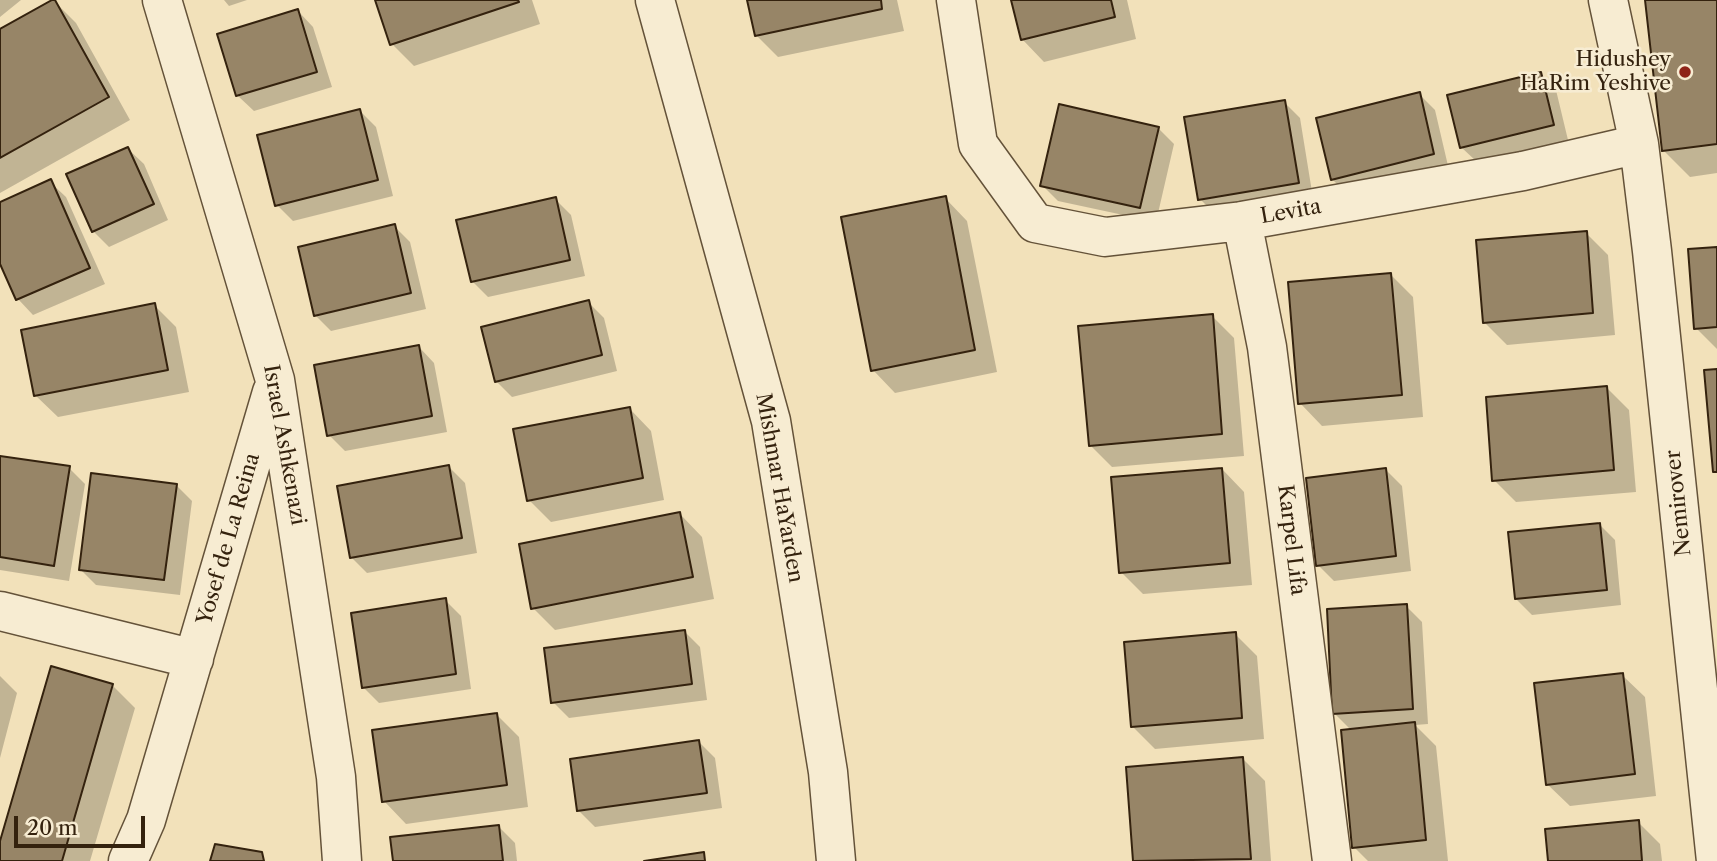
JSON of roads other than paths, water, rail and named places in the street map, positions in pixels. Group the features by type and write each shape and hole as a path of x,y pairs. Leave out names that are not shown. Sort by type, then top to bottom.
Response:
{"street":[{"name":"Israel Ashkenazi","path":"162,0 275,380 336,777 342,861"},
{"name":"Mishmar HaYarden","path":"655,0 771,421 828,772 836,861"},
{"name":"Levita","path":"956,0 978,144 1035,223 1105,237 1242,221 1523,171 1639,145"},
{"path":"1608,0 1639,145"},
{"name":"Nemirover","path":"1639,145 1653,251 1716,861"},
{"name":"Karpel Lifa","path":"1242,221 1267,347 1332,861"},
{"name":"Yosef de La Reina","path":"128,861 146,820 275,380"},
{"path":"0,611 194,659"}],"place":[{"name":"Hidushey HaRim Yeshive","path":"1685,72"}]}
